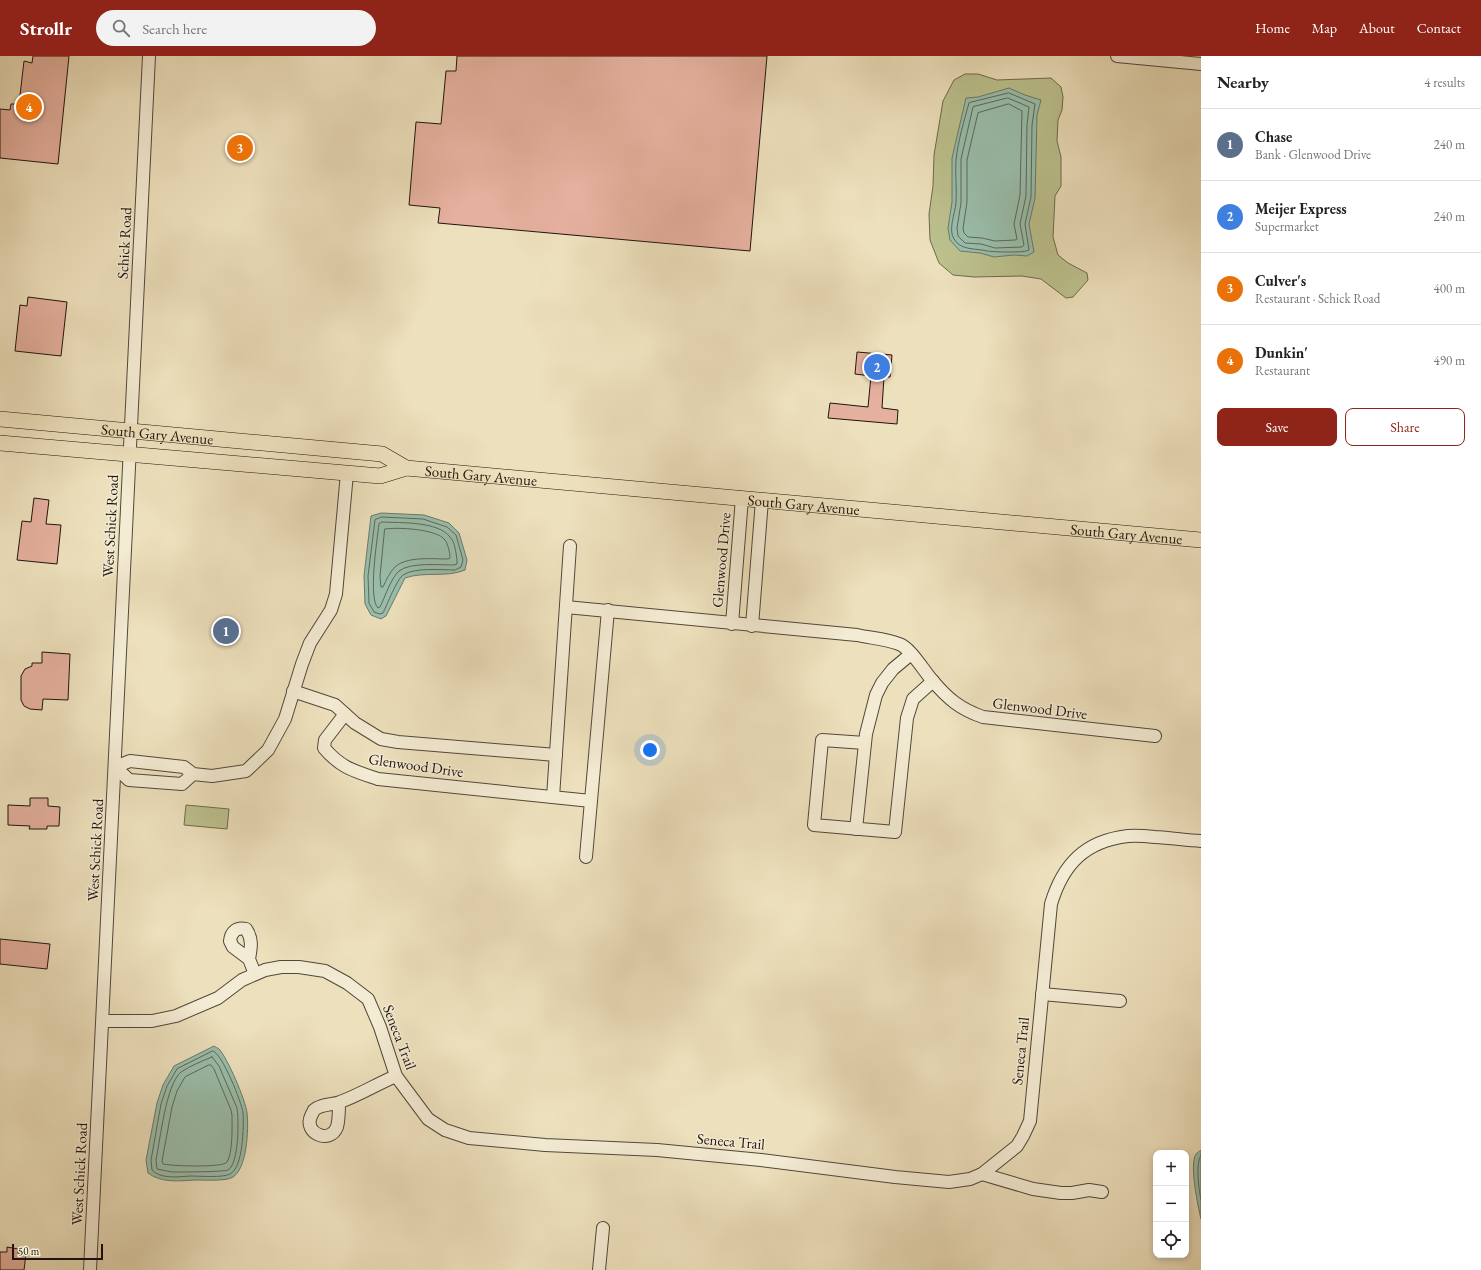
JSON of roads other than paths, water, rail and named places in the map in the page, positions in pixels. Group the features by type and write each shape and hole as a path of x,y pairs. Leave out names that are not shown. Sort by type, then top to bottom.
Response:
{"main road":[{"name":"South Gary Avenue","path":"0,419 382,454 406,468"},
{"name":"South Gary Avenue","path":"0,443 380,476 406,468 568,484 742,498 1201,540"}],"street":[{"name":"Schick Road","path":"130,432 148,56"},
{"path":"1117,56 1201,64"},
{"name":"West Schick Road","path":"90,1270 130,432"},
{"path":"193,774 182,784 129,780 115,767 130,762 184,767 193,774 212,776 246,771 268,750 285,719 310,642 331,610 336,594 348,473"},
{"name":"Glenwood Drive","path":"732,624 742,498"},
{"path":"752,626 762,500"},
{"path":"553,797 570,546"},
{"name":"Glenwood Drive","path":"566,607 857,635 900,644 911,654 933,681 955,704 966,711 983,718 1155,736"},
{"path":"586,857 608,610"},
{"path":"856,828 865,743 876,695 882,683 893,669 911,654"},
{"path":"865,743 822,740 814,825 895,832 907,718 913,700 933,681"},
{"name":"Glenwood Drive","path":"294,691 335,705 356,723 381,739 398,742 556,755"},
{"name":"Glenwood Drive","path":"345,714 325,740 324,748 333,759 350,770 378,779 591,801"},
{"name":"Seneca Trail","path":"103,1021 152,1021 176,1016 218,998 242,980 265,970 281,967 299,967 325,971 347,983 368,1000 380,1027 396,1076 428,1119 445,1130 469,1138 544,1145 657,1150 800,1164 895,1177 949,1182 970,1179 982,1174 1017,1146 1030,1121 1051,904 1056,887 1064,873 1081,852 1104,841 1129,835 1201,841"},
{"path":"249,959 255,974"},
{"path":"1042,994 1120,1001"},
{"path":"339,1102 396,1076"},
{"path":"982,1174 1032,1189 1061,1193 1089,1190 1102,1192"},
{"path":"599,1270 602,1228"}],"water":[{"path":"1009,88 1041,100 1037,115 1035,198 1029,224 1034,252 1027,256 1014,255 994,257 980,253 960,251 950,240 948,228 952,202 952,158 966,98 978,97"},
{"path":"381,513 424,515 449,523 459,533 467,560 465,570 450,574 420,575 405,578 386,616 381,619 371,615 365,604 364,576 371,516"},
{"path":"214,1046 219,1049 227,1061 246,1107 248,1120 247,1139 244,1159 241,1167 231,1178 224,1180 170,1181 153,1176 148,1173 146,1160 157,1103 163,1085 174,1066"},
{"path":"1201,1150 1201,1219 1193,1167 1196,1154"}],"place":[{"name":"Dunkin'","path":"29,107"},
{"name":"Culver's","path":"240,148"},
{"name":"Meijer Express","path":"877,367"},
{"name":"Chase","path":"226,631"}]}
